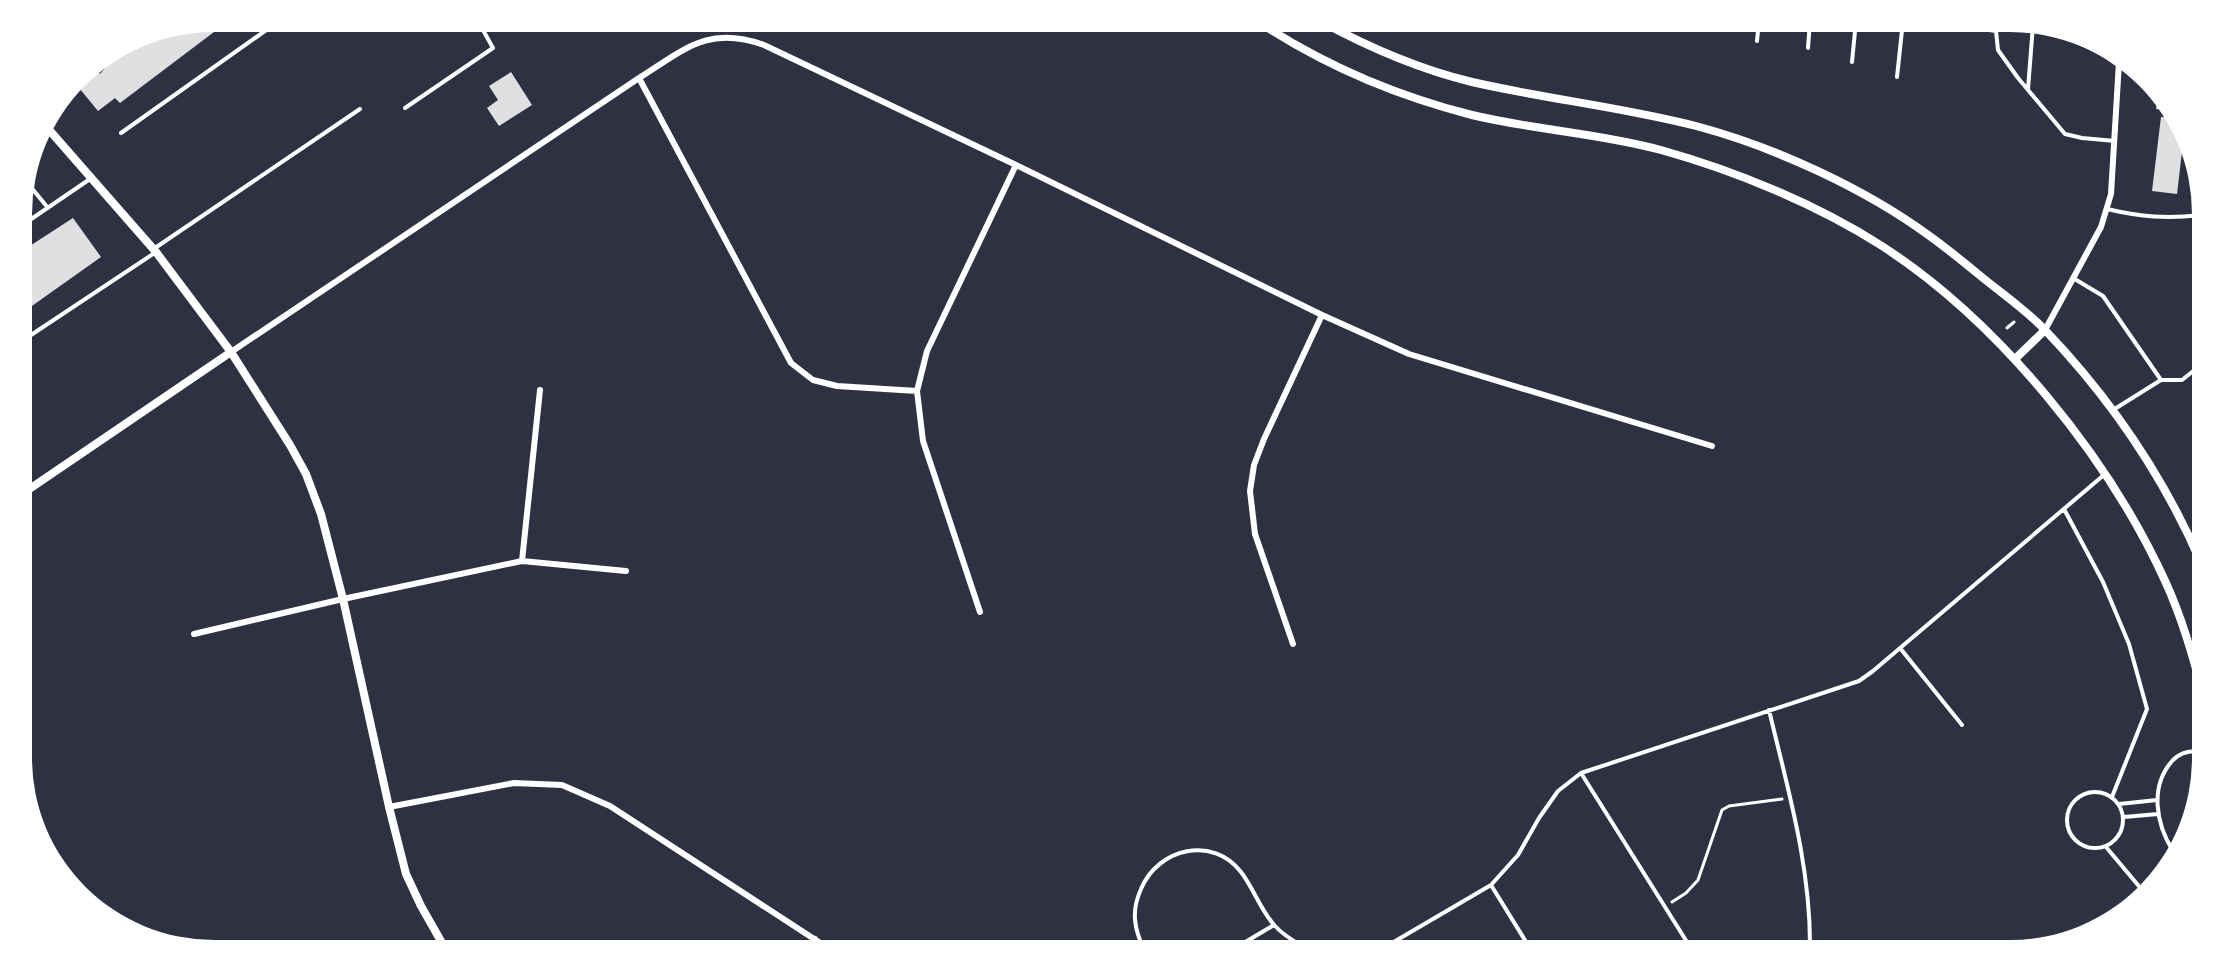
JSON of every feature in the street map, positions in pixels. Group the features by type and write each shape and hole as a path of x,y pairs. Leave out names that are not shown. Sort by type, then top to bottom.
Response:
{"street":[{"path":"1272,31 1367,79 1430,102 1473,115 1659,149 1766,186 1822,213 1881,246 1934,284 2015,359 2065,419 2106,474 2167,583 2192,657"},
{"path":"1339,31 1408,63 1470,81 1694,126 1754,144 1790,159 1882,205 1930,236 2045,330 2112,411 2147,460 2192,543"},
{"path":"31,488 639,78 691,46 726,36 764,45 1322,315 1409,354 1712,446"},
{"path":"2015,359 2045,330 2102,227 2111,194 2119,67"},
{"path":"639,78 791,363 813,380 837,386 917,392"},
{"path":"51,132 155,250 231,352 306,474 321,514 343,599 406,874 440,940"},
{"path":"980,612 923,441 917,392 927,351 1016,165"},
{"path":"1293,645 1255,534 1250,491 1254,465 1264,439 1322,315"},
{"path":"522,561 540,390"},
{"path":"194,634 522,561 626,571"},
{"path":"389,807 514,783 562,785 610,806 814,939"}],"lane":[{"path":"121,133 265,31"},
{"path":"405,108 493,48 484,31"},
{"path":"1757,41 1758,31"},
{"path":"1808,48 1809,31"},
{"path":"1852,62 1855,31"},
{"path":"1898,77 1902,31"},
{"path":"1996,31 1998,50 2065,134 2115,141"},
{"path":"2028,90 2032,33"},
{"path":"32,334 360,109"},
{"path":"32,219 91,178"},
{"path":"33,190 48,208"},
{"path":"2107,209 2139,216 2192,217"},
{"path":"2073,278 2103,296 2161,380"},
{"path":"2112,411 2161,380 2182,380 2192,372"},
{"path":"1398,939 1491,885 1518,855 1539,818 1558,791 1581,773 1858,681 1873,671 2106,474"},
{"path":"2064,509 2103,582 2129,644 2146,709 2112,797"},
{"path":"1900,648 1962,724"},
{"path":"1769,710 1802,846 1809,895 1810,939"},
{"path":"2170,846 2165,839 2158,814 2157,800 2161,777 2178,756 2192,751"},
{"path":"1581,773 1685,939"},
{"path":"2103,793 2112,797 2119,804 2124,817 2120,835 2114,842 2106,847 2086,848 2071,836 2067,817 2070,808 2084,794 2103,793"},
{"path":"2119,804 2157,800"},
{"path":"2124,817 2158,814"},
{"path":"2106,847 2139,886"},
{"path":"1139,939 1135,931 1136,901 1151,871 1163,860 1177,852 1191,850 1219,855 1240,870 1274,925 1291,939"},
{"path":"1491,885 1524,939"},
{"path":"1250,939 1274,925"}],"path":[{"path":"2007,327 2014,322"},
{"path":"1665,906 1686,893 1698,880 1722,810 1729,806 1790,798"}],"building":[{"path":"214,32 120,103 115,98 98,111 81,90 106,67 144,45 178,35"},
{"path":"511,72 532,105 499,126 487,108 498,100 489,86"},
{"path":"2161,117 2165,117 2182,153 2177,194 2152,191"},
{"path":"73,218 101,257 32,306 32,245"}]}
